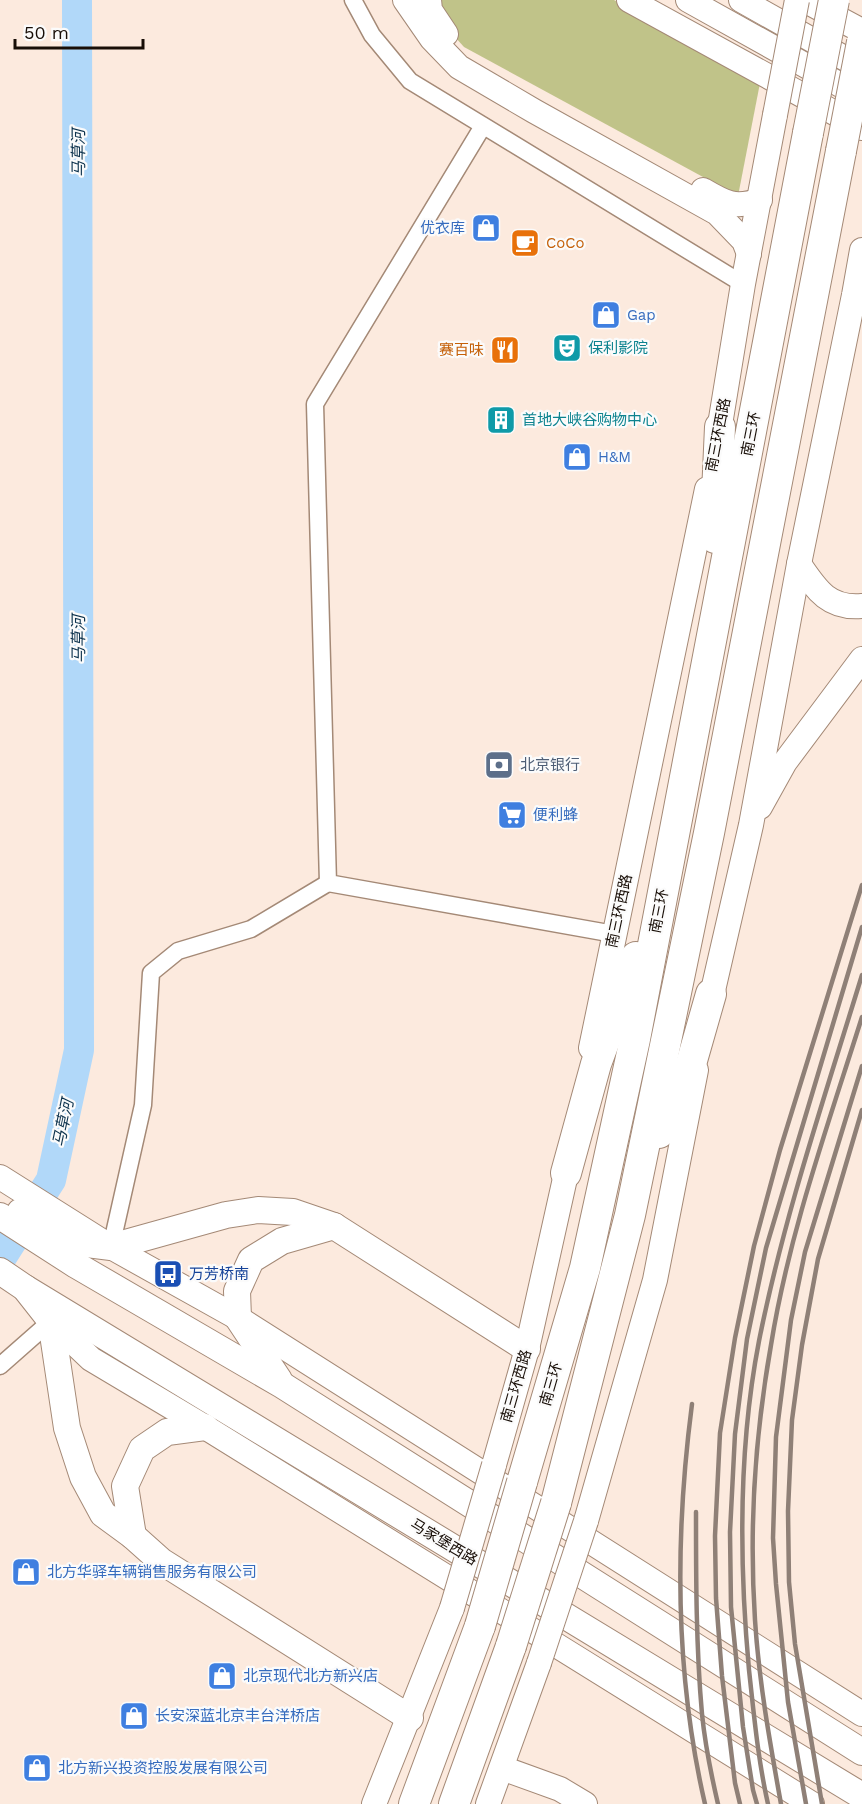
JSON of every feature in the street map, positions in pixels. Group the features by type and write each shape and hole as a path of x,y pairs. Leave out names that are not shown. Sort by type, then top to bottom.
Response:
{"highway":[{"name":"南三环","path":"414,1804 480,1626 585,1268 635,1039 834,0"},
{"path":"454,1804 511,1646 556,1503 630,1215 709,833 862,42"},
{"path":"711,644 720,427"},
{"path":"566,1173 596,1064 648,924 675,831"},
{"path":"630,1215 660,1130 691,1064 711,994"}],"main road":[{"path":"0,1206 23,1213 91,1252 282,1385 862,1752"},
{"path":"0,1216 91,1252 226,1215 258,1210 293,1212 334,1226 527,1349"},
{"path":"282,1385 238,1317 237,1291 251,1260 282,1241 334,1226"},
{"path":"0,1271 41,1304 68,1428 83,1477 103,1514 133,1536 160,1561 410,1718"},
{"name":"马家堡西路","path":"41,1304 862,1796"},
{"path":"133,1536 125,1486 142,1449 167,1432 205,1427"}],"street":[{"path":"353,0 372,35 410,81 743,284"},
{"path":"405,0 432,39 459,67 717,213 744,241 749,254"},
{"path":"429,0 430,10 443,31 461,50 715,197 736,205 760,200"},
{"path":"629,0 862,128"},
{"path":"688,0 862,97"},
{"path":"741,0 862,68"},
{"name":"南三环西路","path":"375,1804 452,1608 527,1349 566,1173 720,427 743,284 797,0"},
{"path":"804,0 862,31"},
{"path":"328,883 315,404 483,126"},
{"path":"488,1804 539,1663 586,1521 656,1280 711,994 751,825 798,564 862,249"},
{"path":"798,564 824,597 840,606 862,606"},
{"path":"751,825 785,762 862,659"},
{"path":"91,1252 143,1105 152,973 178,951 251,929 328,883 614,934"},
{"path":"0,1177 70,1222 91,1252 238,1317 862,1714"},
{"path":"0,1366 41,1304"},
{"name":"马家堡西路","path":"41,1304 91,1359 205,1427 812,1804"},
{"path":"502,1768 560,1789 585,1804"}],"green space":[{"path":"433,0 614,0 760,83 738,196 464,47 446,27"}],"waterway":[{"name":"马草河","path":"0,1260 51,1180 79,1050 77,0"}],"railway":[{"path":"740,1804 735,1783 722,1676 716,1598 715,1536 720,1433 735,1338 754,1246 780,1150 862,885"},
{"path":"757,1804 743,1727 731,1607 730,1532 735,1434 747,1339 766,1248 862,927"},
{"path":"768,1804 749,1670 743,1588 742,1505 747,1423 759,1341 780,1248 862,975"},
{"path":"781,1804 762,1689 755,1620 753,1517 757,1448 765,1379 788,1262 810,1180 862,1017"},
{"path":"806,1804 788,1702 776,1584 773,1538 776,1437 791,1320 805,1252 862,1066"},
{"path":"822,1804 795,1644 789,1582 788,1511 792,1420 802,1345 818,1259 862,1110"},
{"path":"692,1404 683,1504 681,1605 688,1706 705,1804"},
{"path":"696,1512 700,1689 707,1748 718,1804"}],"place":[{"name":"优衣库","path":"486,228"},
{"name":"CoCo","path":"525,243"},
{"name":"Gap","path":"606,315"},
{"name":"保利影院","path":"567,348"},
{"name":"赛百味","path":"505,350"},
{"name":"首地大峡谷购物中心","path":"501,420"},
{"name":"H&M","path":"577,457"},
{"name":"北京银行","path":"499,765"},
{"name":"便利蜂","path":"512,815"},
{"name":"万芳桥南","path":"168,1274"},
{"name":"北方华驿车辆销售服务有限公司","path":"26,1572"},
{"name":"北京现代北方新兴店","path":"222,1676"},
{"name":"长安深蓝北京丰台洋桥店","path":"134,1716"},
{"name":"北方新兴投资控股发展有限公司","path":"37,1768"}]}
